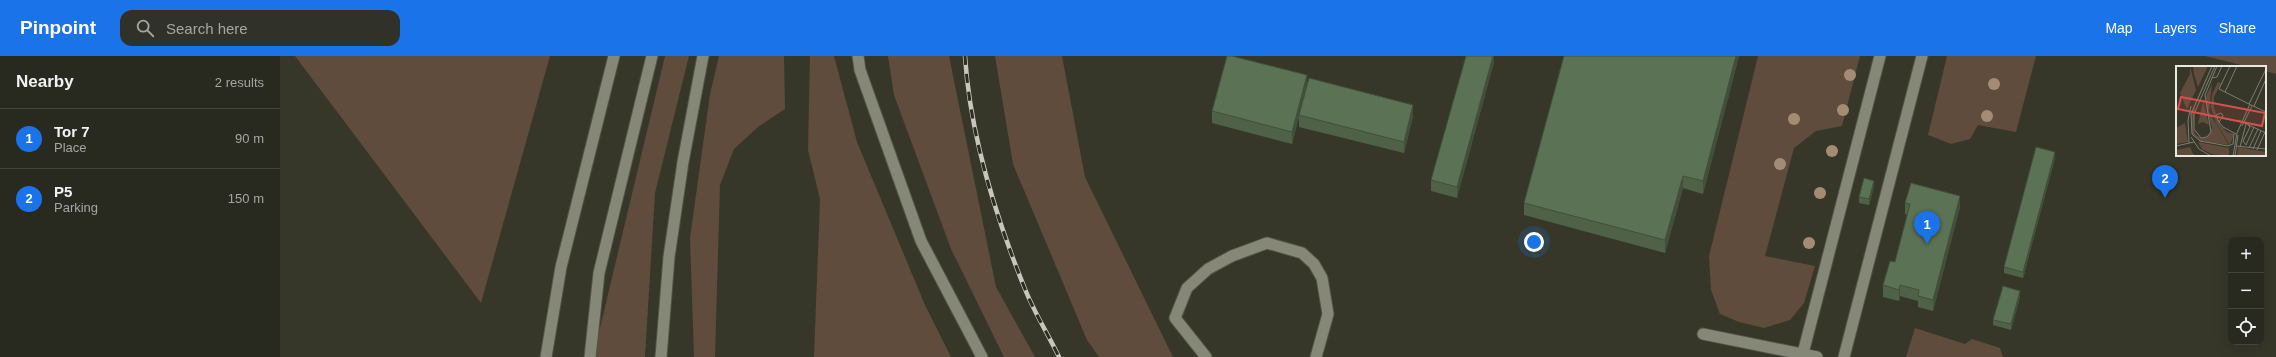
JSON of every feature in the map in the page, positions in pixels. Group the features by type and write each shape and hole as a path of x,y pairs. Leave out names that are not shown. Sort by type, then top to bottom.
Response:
{"street":[{"path":"546,357 561,267 614,56"},
{"path":"590,357 599,273 652,56"},
{"path":"661,357 669,257 683,162 703,56"},
{"path":"858,56 860,70 921,241 982,357"},
{"path":"1802,355 1880,56"},
{"path":"1844,357 1922,56"},
{"path":"1206,357 1175,318 1187,288 1208,269 1232,256 1267,243 1302,253 1314,264 1322,278 1328,314 1316,357"},
{"path":"1703,334 1817,357"}],"shaded area":[{"path":"295,56 550,56 481,303"},
{"path":"665,56 689,56 655,193 645,357 593,357"},
{"path":"719,56 784,56 785,109 758,127 734,149 720,185 715,357 694,357 690,238 710,94"},
{"path":"810,56 834,56 857,142 925,305 951,357 814,357 820,199 808,150"},
{"path":"888,56 949,56 996,287 1035,357 1004,357 951,249 894,95"},
{"path":"995,56 1062,56 1085,177 1173,357 1099,357 1087,340 1013,164"},
{"path":"1758,56 1860,56 1842,126 1816,131 1794,148 1765,256 1815,266 1804,303 1790,320 1764,328 1739,322 1720,314 1711,290 1709,256"},
{"path":"1947,56 2036,56 2016,132 1978,125 1970,139 1951,144 1928,135"},
{"path":"2205,56 2276,56 2276,74 2266,71 2266,66 2245,66"},
{"path":"1915,328 1965,344 1972,339 2000,348 2003,357 1906,357"}],"building":[{"path":"1227,56 1307,75 1292,132 1212,111"},
{"path":"1466,56 1493,56 1457,187 1431,180"},
{"path":"1564,56 1736,56 1703,181 1683,176 1665,240 1524,203"},
{"path":"1309,78 1413,105 1404,142 1299,115"},
{"path":"2036,147 2055,152 2023,272 2004,267"},
{"path":"1864,178 1874,181 1869,199 1859,197"},
{"path":"1911,183 1960,196 1933,300 1918,296 1919,290 1900,285 1899,290 1883,285 1890,261 1895,262 1910,204 1905,203"},
{"path":"2003,286 2020,291 2011,324 1993,320"}],"railway":[{"path":"965,56 972,115 978,145 994,204 1029,298 1059,357"}],"place":[{"name":"P5","path":"2165,198"},
{"name":"Tor 7","path":"1927,244"}]}
